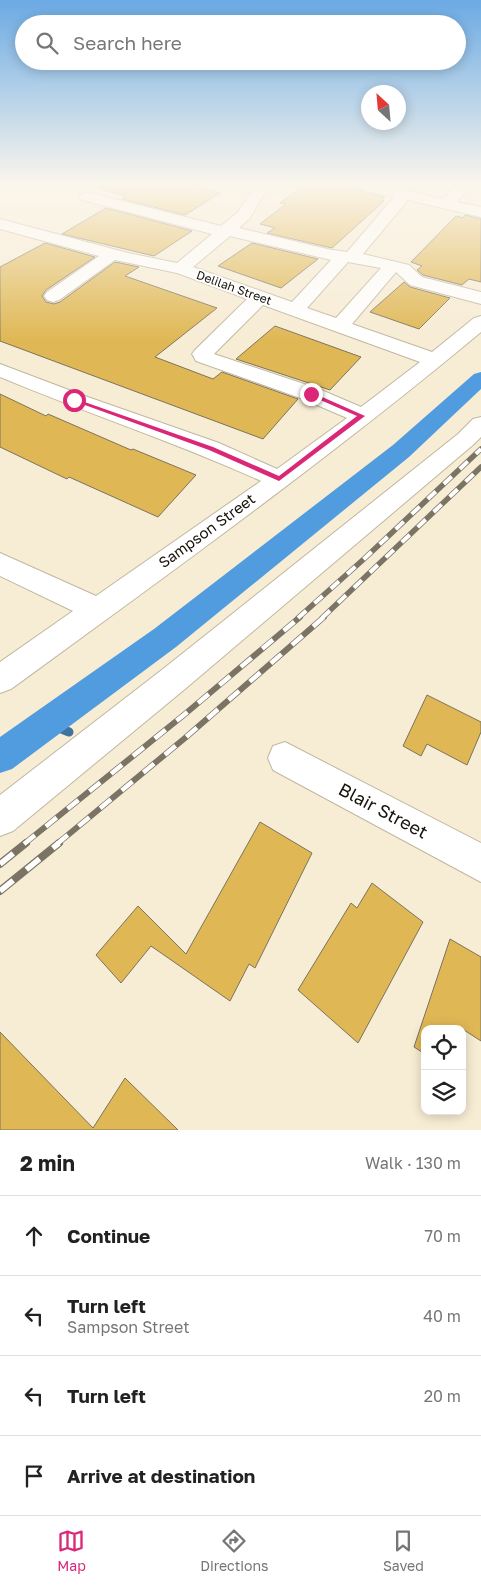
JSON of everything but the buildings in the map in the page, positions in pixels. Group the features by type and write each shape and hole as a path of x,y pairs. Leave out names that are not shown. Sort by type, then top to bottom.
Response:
{"street":[{"name":"Delilah Street","path":"42,236 112,255 181,269 435,360"},
{"path":"181,269 220,236"},
{"path":"246,236 327,254 403,268 416,280 481,298"},
{"path":"295,310 367,236"},
{"path":"53,296 112,255"},
{"path":"340,326 392,266"},
{"path":"260,298 202,354 203,356 311,394 362,416"},
{"name":"Sampson Street","path":"0,679 279,479 435,360 481,322"},
{"path":"0,370 74,400 211,449 279,479"},
{"path":"0,818 174,679 481,424"},
{"path":"0,564 98,610"},
{"name":"Blair Street","path":"285,758 481,863"}],"waterway":[{"path":"0,757 165,638 401,451 481,378"},
{"path":"47,723 69,732"}],"railway":[{"path":"298,618 481,449"},
{"path":"322,618 481,467"},
{"path":"24,844 185,714 300,617"},
{"path":"57,844 185,738 324,617"},
{"path":"0,864 26,843"},
{"path":"0,891 59,843"}],"route":[{"path":"74,400 211,449 279,479 362,416 311,394"}]}
